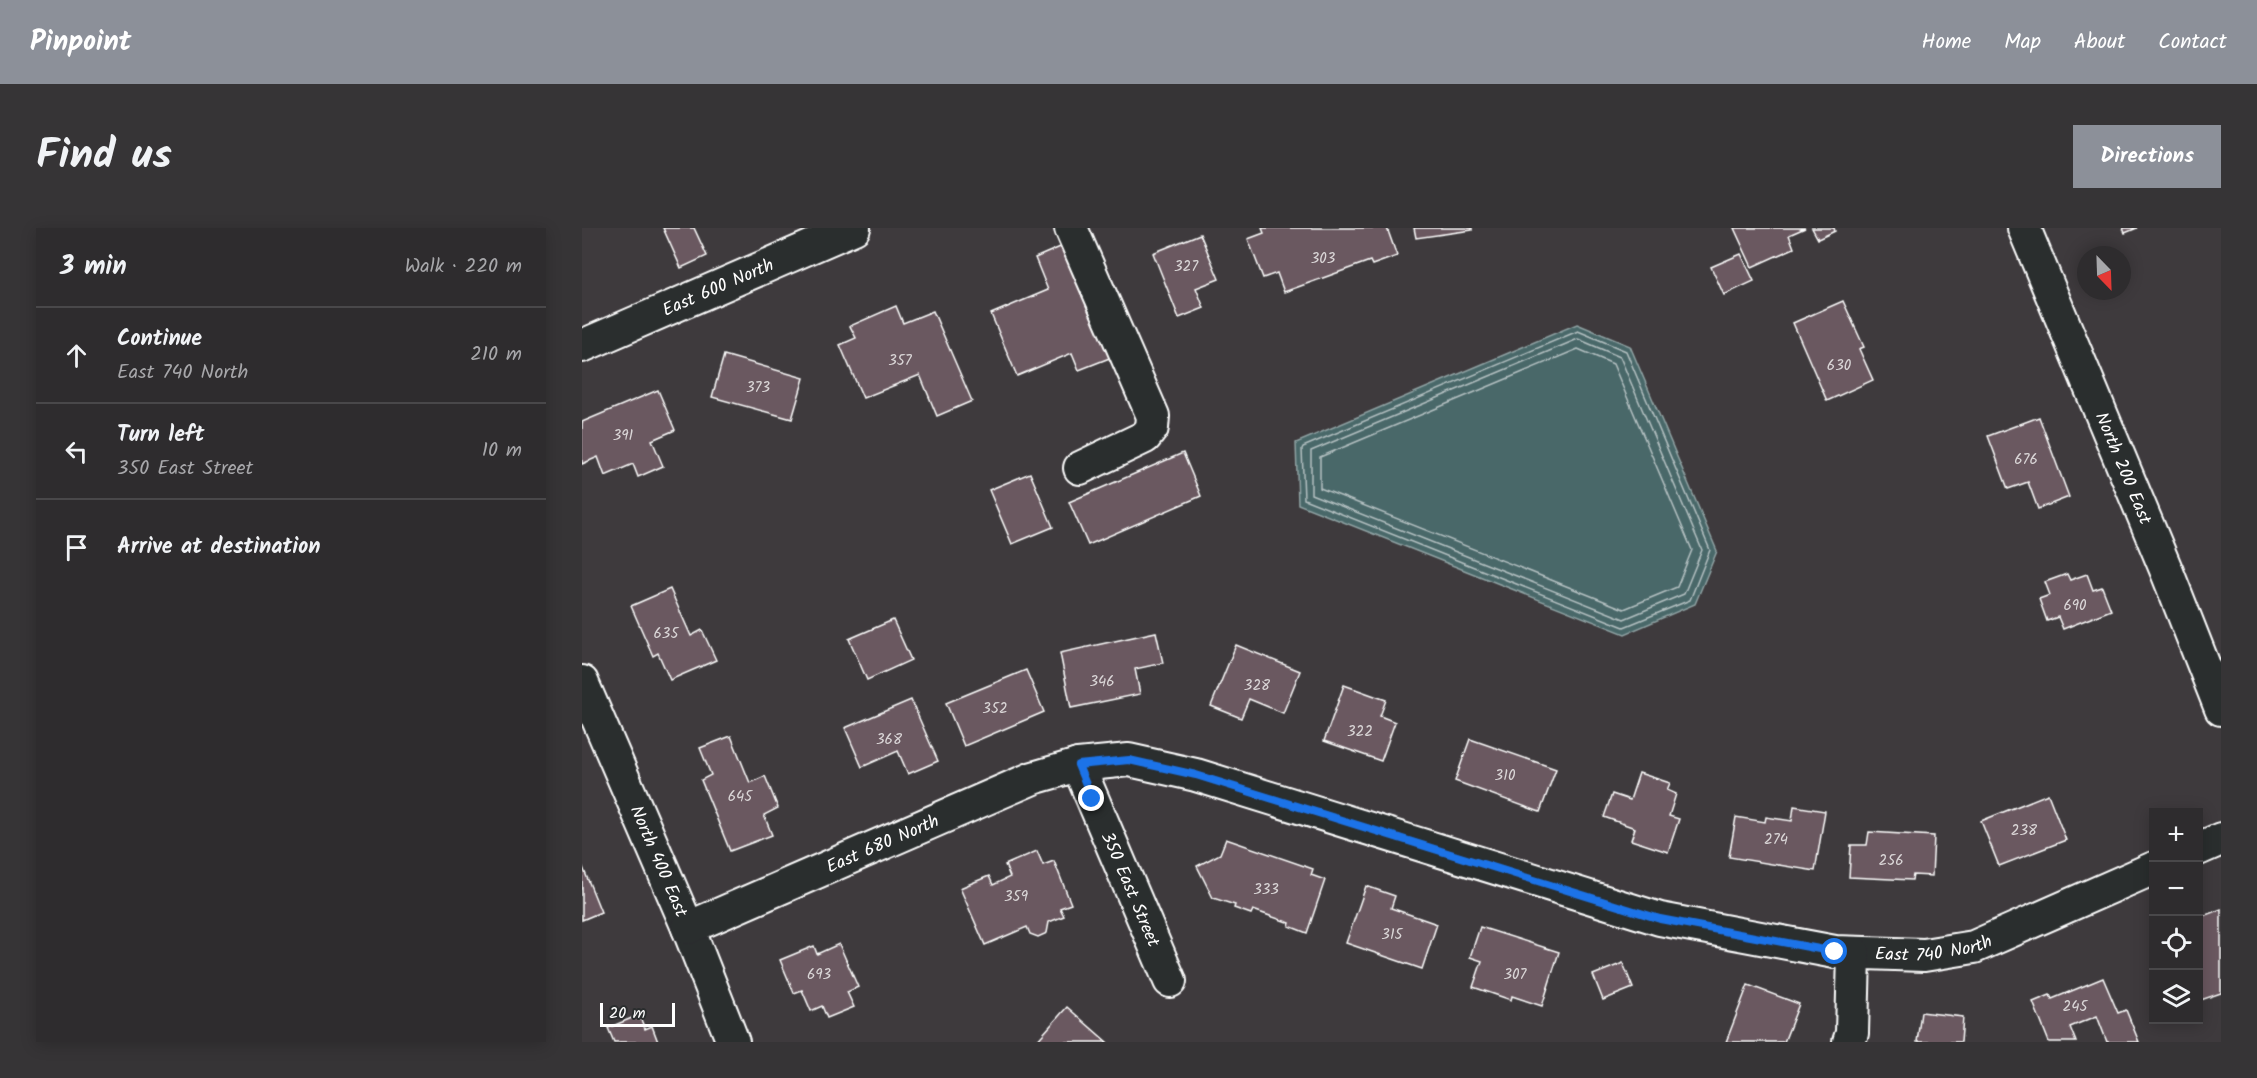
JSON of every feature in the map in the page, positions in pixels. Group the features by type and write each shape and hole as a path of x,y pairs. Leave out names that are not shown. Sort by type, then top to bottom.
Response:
{"street":[{"name":"East 600 North","path":"582,346 854,228"},
{"path":"1071,228 1153,416 1152,428 1144,437 1080,468"},
{"name":"North 200 East","path":"2024,228 2167,572 2221,709"},
{"name":"North 400 East","path":"582,682 687,928 732,1042"},
{"name":"East 740 North","path":"1078,765 1129,760 1196,775 1660,919 1835,952 1924,955 1974,946 2149,870"},
{"name":"East 680 North","path":"687,928 1033,778 1078,765"},
{"name":"350 East Street","path":"1078,765 1170,981"},
{"path":"2203,847 2221,839"},
{"path":"1849,1042 1852,1033 1854,953"}],"water":[{"path":"1577,324 1630,346 1717,551 1695,604 1625,634 1298,504 1296,443"}],"building":[{"path":"663,228 694,228 707,256 681,268"},
{"path":"1262,228 1387,228 1397,256 1372,265 1370,261 1284,292 1277,273 1263,278 1248,239 1264,233"},
{"path":"1414,228 1472,228 1472,230 1416,238"},
{"path":"1734,228 1805,228 1789,235 1794,248 1752,267"},
{"path":"1812,228 1834,228 1835,231 1818,239"},
{"path":"2123,228 2137,228 2125,233"},
{"path":"1200,234 1219,279 1196,288 1204,308 1179,318 1153,253"},
{"path":"1065,245 1112,357 1079,370 1072,353 1017,376 991,314 1048,290 1035,258"},
{"path":"1741,254 1754,281 1724,295 1711,267"},
{"path":"1843,301 1864,347 1859,349 1873,380 1827,401 1793,323"},
{"path":"896,306 903,323 933,311 972,401 937,416 920,375 863,398 840,345 856,338 850,326"},
{"path":"724,355 804,378 792,419 712,397"},
{"path":"658,390 675,430 652,440 663,466 638,477 633,464 605,476 598,457 582,464 582,422"},
{"path":"2039,417 2069,497 2038,509 2028,482 2008,489 1988,436"},
{"path":"1183,453 1201,496 1088,545 1069,502"},
{"path":"1030,473 1053,527 1012,544 989,490"},
{"path":"2067,574 2070,580 2087,574 2093,590 2102,587 2111,610 2063,629 2058,617 2047,621 2039,599 2050,595 2045,582"},
{"path":"670,589 691,636 702,630 716,660 670,680 658,653 653,656 631,606"},
{"path":"893,620 911,660 867,680 849,639"},
{"path":"1156,632 1163,663 1135,669 1140,694 1071,708 1060,653"},
{"path":"1236,645 1300,671 1283,713 1249,699 1241,718 1211,706"},
{"path":"1026,670 1044,712 964,746 946,703"},
{"path":"1344,685 1386,700 1380,716 1395,722 1381,761 1324,741"},
{"path":"911,700 938,761 908,774 898,751 862,767 845,728"},
{"path":"731,736 750,783 765,776 778,808 764,815 772,835 730,851 701,780 711,775 700,748"},
{"path":"1470,739 1556,769 1540,812 1455,781"},
{"path":"1639,773 1670,783 1667,790 1676,794 1669,816 1679,819 1668,852 1631,840 1635,828 1604,817 1612,794 1630,800"},
{"path":"2048,794 2066,840 1999,866 1981,821"},
{"path":"1794,806 1825,811 1815,871 1729,857 1736,817 1765,822 1766,817 1792,821"},
{"path":"1869,832 1934,836 1932,876 1913,875 1912,880 1849,877 1851,845 1867,845"},
{"path":"1226,839 1313,869 1311,875 1325,880 1307,933 1289,926 1290,923 1253,910 1251,914 1234,908 1235,905 1213,898 1197,866 1220,854"},
{"path":"1037,851 1043,865 1054,861 1071,904 1060,908 1064,916 1049,922 1047,933 1038,937 1030,934 1027,927 985,945 960,888 989,876 993,885 1010,877 1005,865"},
{"path":"582,865 601,912 582,920"},
{"path":"1366,886 1395,896 1391,908 1437,924 1422,969 1346,943"},
{"path":"2221,909 2221,993 2203,999 2203,970 2203,916"},
{"path":"1480,927 1559,952 1542,1006 1512,996 1511,1000 1473,987 1482,961 1470,957"},
{"path":"839,944 858,987 847,992 854,1007 827,1018 822,1006 811,1011 802,990 794,993 780,960 814,946 817,954"},
{"path":"1623,963 1633,988 1603,1000 1593,975"},
{"path":"2103,978 2118,1013 2126,1010 2139,1042 2107,1042 2097,1016 2070,1027 2076,1042 2049,1042 2033,1002 2050,995 2052,999"},
{"path":"1748,985 1799,1004 1784,1042 1726,1042"},
{"path":"1067,1007 1107,1042 1036,1042"},
{"path":"1921,1012 1963,1017 1961,1042 1917,1042"},
{"path":"639,1015 645,1029 652,1026 658,1042 614,1042 608,1028"}],"route":[{"path":"1092,799 1078,765 1129,760 1196,775 1660,919 1835,952"}]}
